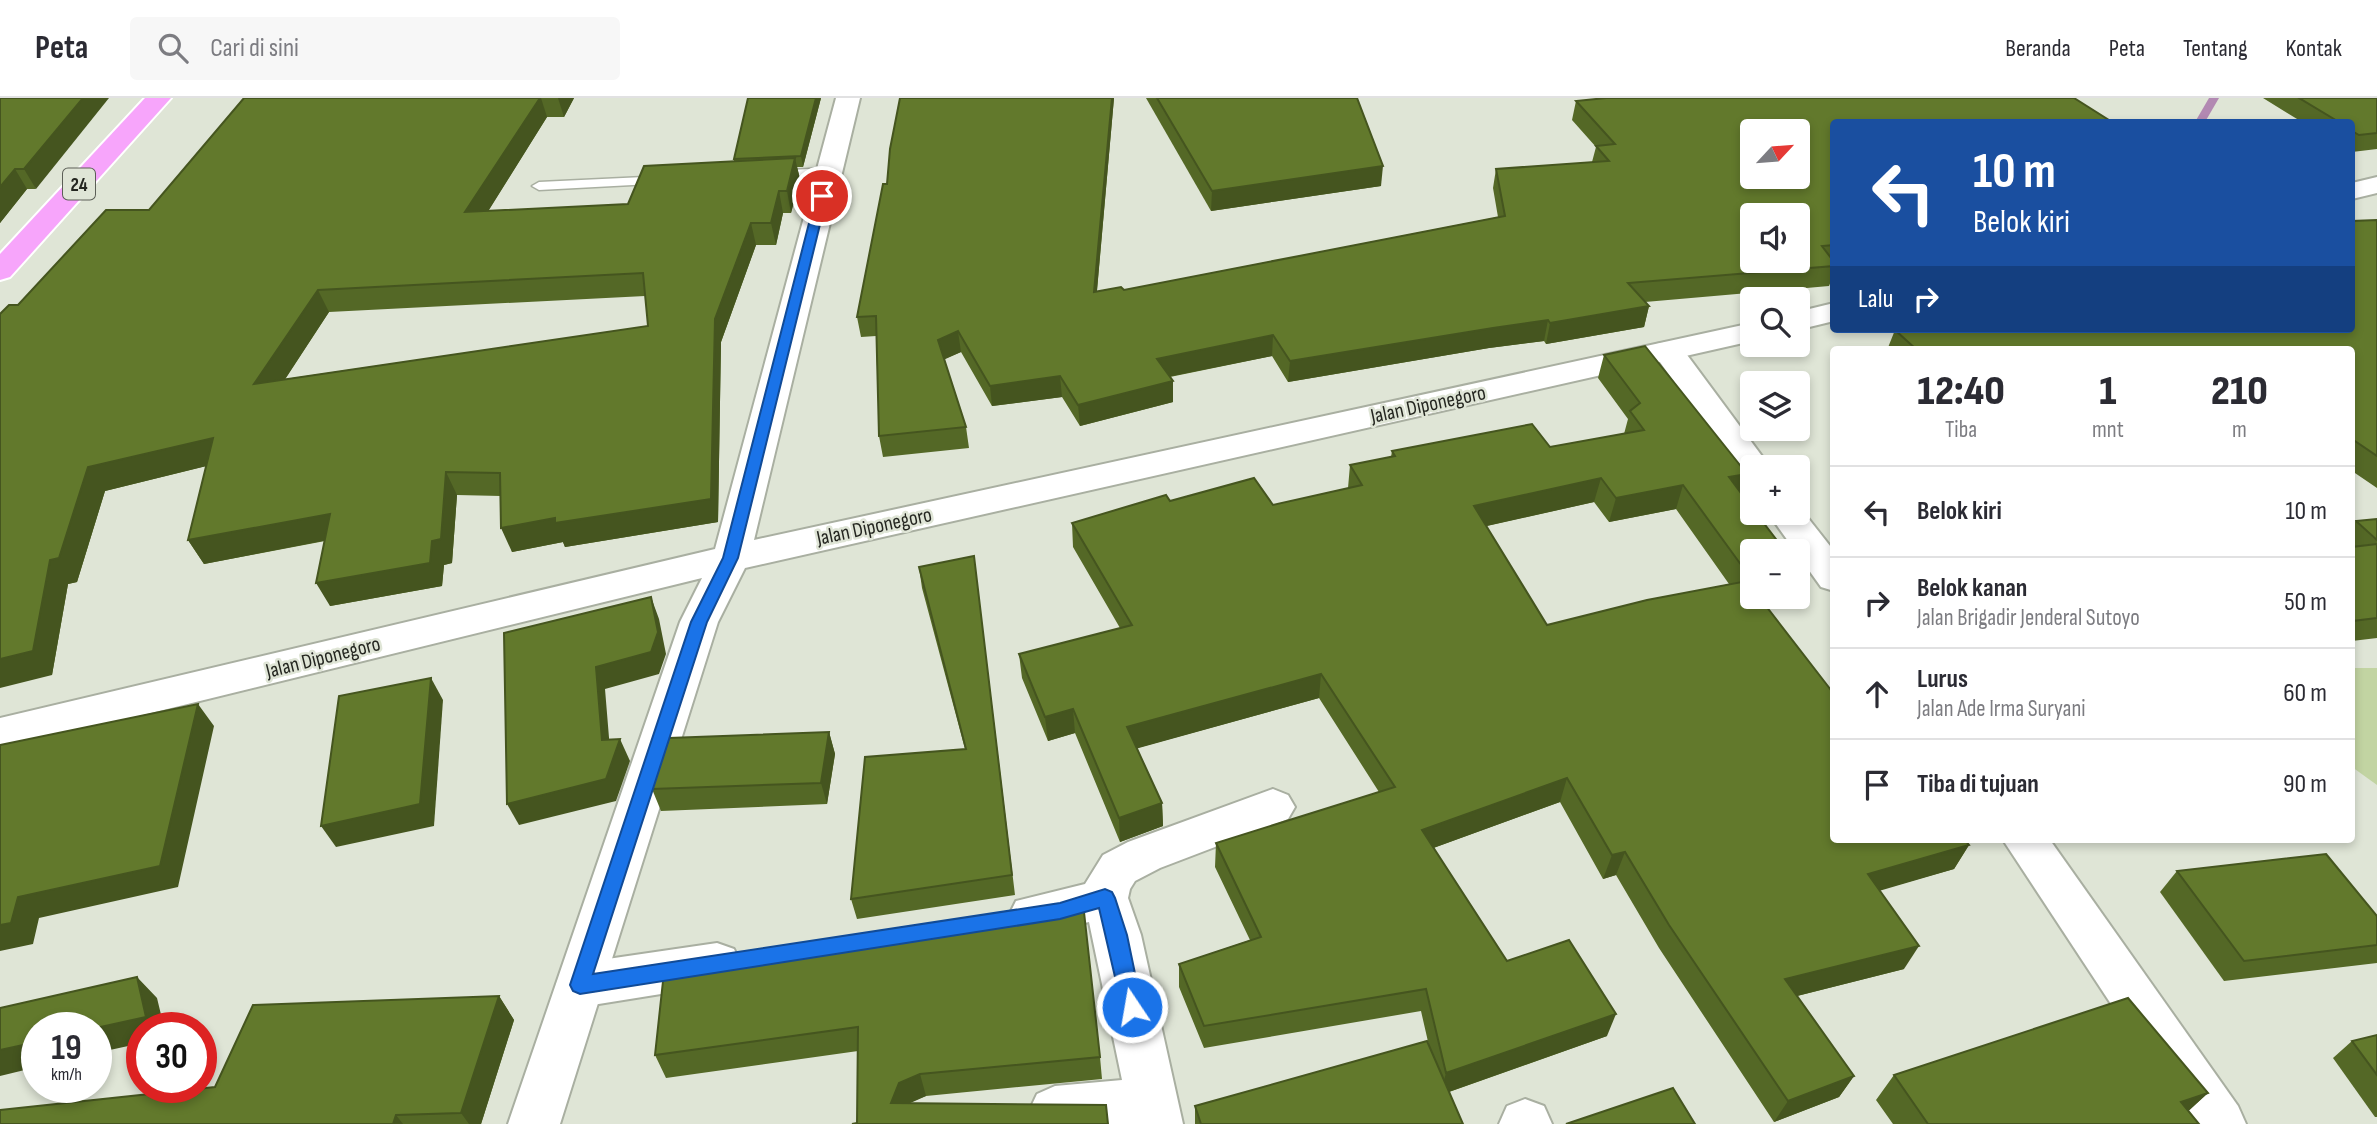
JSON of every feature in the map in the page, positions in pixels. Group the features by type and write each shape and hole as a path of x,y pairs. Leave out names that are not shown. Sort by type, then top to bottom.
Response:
{"highway":[{"name":"24","path":"0,271 159,98"}],"street":[{"path":"534,1124 699,622 731,558 848,98"},
{"path":"2355,190 2377,185"},
{"path":"1810,318 1830,313"},
{"name":"Jalan Diponegoro","path":"0,734 731,558 1740,335"},
{"path":"1668,351 1744,455"},
{"path":"1795,525 1830,573"},
{"path":"1006,1116 1155,1113 1117,935 1105,898 1108,883 1119,868 1144,855 1273,807"},
{"path":"2027,843 2220,1124"},
{"path":"991,921 1060,911 1105,898"},
{"path":"580,985 758,957"}],"lane":[{"path":"759,175 828,172"},
{"path":"539,186 677,179"}],"green space":[{"path":"2355,668 2377,668 2377,785 2355,769"}],"building":[{"path":"0,98 83,98 24,169 15,169 0,187"},
{"path":"244,98 540,98 465,212 628,204 644,166 795,158 787,191 779,191 771,223 751,223 715,319 711,499 555,523 555,518 501,528 500,473 446,472 441,539 432,541 430,563 316,583 330,514 188,540 213,438 88,467 59,558 50,560 33,651 0,659 0,314 9,305 18,305 106,210 149,210","holes":["643,273 648,326 254,384 318,290"]},
{"path":"748,98 816,98 801,156 734,159"},
{"path":"900,98 1112,98 1094,292 1121,287 1124,290 1505,216 1496,169 1609,161 1596,146 1615,144 1576,101 1606,98 2074,98 2107,119 1830,119 1830,245 1822,246 1830,257 1830,266 1810,268 1810,203 1740,203 1740,273 1749,273 1628,283 1649,306 1290,361 1273,335 1157,359 1173,381 1078,405 1060,376 990,386 958,331 938,340 966,427 879,436 876,316 857,317 883,184 887,184 890,149"},
{"path":"1157,98 1357,98 1383,166 1212,191"},
{"path":"2299,98 2377,98 2377,133 2359,135 2355,133 2355,119 2334,119"},
{"path":"2377,220 2377,456 2355,441 2355,346 1913,346 1898,333 2355,333 2355,221"},
{"path":"1645,346 1740,465 1740,475 1729,477 1740,492 1740,525 1765,525 1776,539 1740,539 1740,563 1683,485 1616,498 1601,478 1474,506 1547,625 1647,600 1740,582 1740,609 1768,609 1830,689 1830,843 1969,845 1868,874 1919,946 1785,979 1854,1076 1788,1101 1669,925 1625,852 1612,855 1567,778 1422,830 1507,961 1569,940 1616,1014 1446,1073 1426,989 1204,1026 1179,964 1261,937 1216,843 1395,787 1321,674 1127,727 1162,803 1119,818 1073,709 1045,717 1019,654 1132,625 1072,523 1166,495 1170,501 1254,478 1273,505 1362,485 1350,465 1395,456 1392,451 1532,424 1550,447 1644,430 1630,411 1640,403 1604,355"},
{"path":"2377,519 2377,540 2356,521"},
{"path":"2377,544 2377,618 2355,621 2355,547"},
{"path":"974,556 1012,875 851,899 865,757 966,749 919,567"},
{"path":"651,597 658,632 651,652 596,667 602,740 620,739 606,779 507,804 504,633"},
{"path":"431,678 420,804 321,826 339,696"},
{"path":"198,704 160,866 18,897 11,923 0,925 0,745"},
{"path":"829,732 821,783 652,789 669,738"},
{"path":"2326,854 2377,916 2377,945 2244,961 2177,871"},
{"path":"1083,903 1100,1057 920,1074 899,1083 891,1103 1106,1105 1108,1124 852,1124 857,1123 858,1027 655,1055 664,972 1058,910"},
{"path":"137,977 145,1012 126,1012 126,1021 112,1024 112,1012 21,1012 21,1045 0,1050 0,1008"},
{"path":"499,996 461,1113 396,1115 393,1124 0,1124 0,1110 65,1103 112,1103 112,1098 126,1097 126,1103 217,1103 217,1083 253,1005"},
{"path":"2128,998 2208,1093 2181,1102 2199,1124 1928,1124 1894,1075"},
{"path":"2377,1035 2377,1075 2352,1041"},
{"path":"1427,1041 1463,1124 1201,1124 1195,1106"},
{"path":"1673,1088 1695,1124 1566,1124"}],"waterway":[{"path":"2202,119 2214,98"}],"route":[{"path":"822,196 731,558 699,622 580,985 1060,911 1105,898 1117,935 1132,1007"}]}
